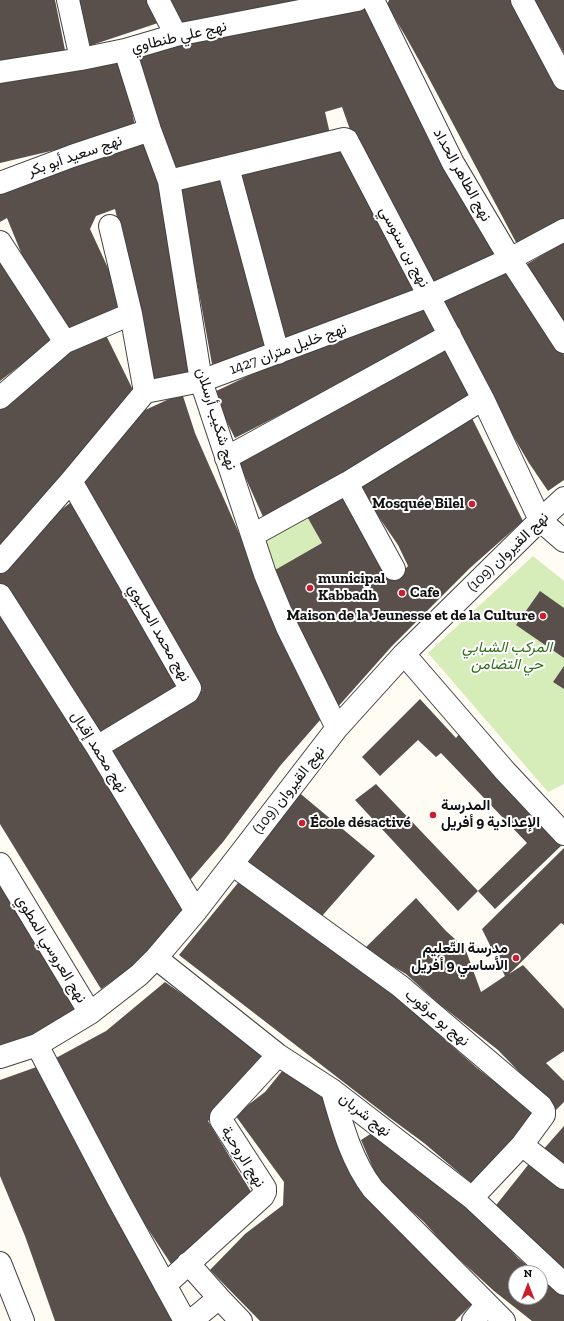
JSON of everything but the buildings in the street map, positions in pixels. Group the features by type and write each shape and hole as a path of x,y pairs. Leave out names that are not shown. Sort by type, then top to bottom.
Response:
{"street":[{"path":"68,0 81,60"},
{"path":"158,0 176,35"},
{"name":"نهج علي طنطاوي","path":"0,72 81,60 124,50 176,35 357,0"},
{"name":"نهج الطاهر الحداد","path":"373,0 453,163 510,259 564,342"},
{"path":"522,0 564,79"},
{"name":"نهج شكيب أرسلان","path":"124,50 150,130 169,182 201,381 265,574 287,627 337,728"},
{"name":"نهج سعيد أبو بكر","path":"0,183 72,156 150,130"},
{"name":"نهج بن سنوسي","path":"169,182 344,139 347,140 483,399 540,520"},
{"path":"228,168 278,353"},
{"path":"0,562 72,481 145,392 131,314 110,226"},
{"name":"نهج خليل متران 1427","path":"145,392 201,381 430,296 510,259 564,230"},
{"path":"0,242 65,342"},
{"path":"0,398 65,342 131,314"},
{"path":"226,458 450,335"},
{"path":"253,535 347,483 483,399"},
{"name":"نهج محمد الحليوي","path":"72,481 190,688 188,692 97,747"},
{"path":"347,483 394,569"},
{"name":"نهج القيروان (109)","path":"0,1057 37,1045 90,1013 139,975 156,958 196,911 337,728 404,654 564,498"},
{"path":"540,520 564,541"},
{"name":"نهج محمد إقبال","path":"0,595 97,747 196,911"},
{"path":"404,654 505,771 564,834"},
{"name":"نهج العروسي المطوي","path":"0,864 90,1013"},
{"name":"نهج بو عرقوب","path":"232,864 400,986 541,1106 544,1111 544,1115 522,1145 472,1198"},
{"name":"نهج شربان","path":"156,958 278,1055 332,1090 472,1198 564,1284"},
{"path":"37,1045 185,1321"},
{"name":"نهج الروحية","path":"165,1285 263,1196 265,1192 265,1188 221,1120 221,1117 278,1055"},
{"path":"332,1090 350,1147 362,1175 373,1189 504,1321"},
{"path":"522,1145 564,1178"},
{"path":"0,1263 23,1321"},
{"path":"188,1263 241,1321"},
{"path":"191,1321 219,1298"},
{"path":"473,1321 487,1304"}],"green space":[{"path":"305,513 322,543 268,574 257,540"},
{"name":"المركب الشبابي حي التضامن","path":"533,556 564,581 564,784 548,792 428,653"}],"place":[{"name":"Mosquée Bilel","path":"472,504"},
{"name":"municipal Kabbadh","path":"310,588"},
{"name":"Cafe","path":"402,593"},
{"name":"Maison de la Jeunesse et de la Culture","path":"543,616"},
{"name":"المدرسة الإعدادية 9 أفريل","path":"433,815"},
{"name":"École désactivé","path":"302,823"},
{"name":"مدرسة التّعليم الأساسي 9 أفريل","path":"516,958"}]}
